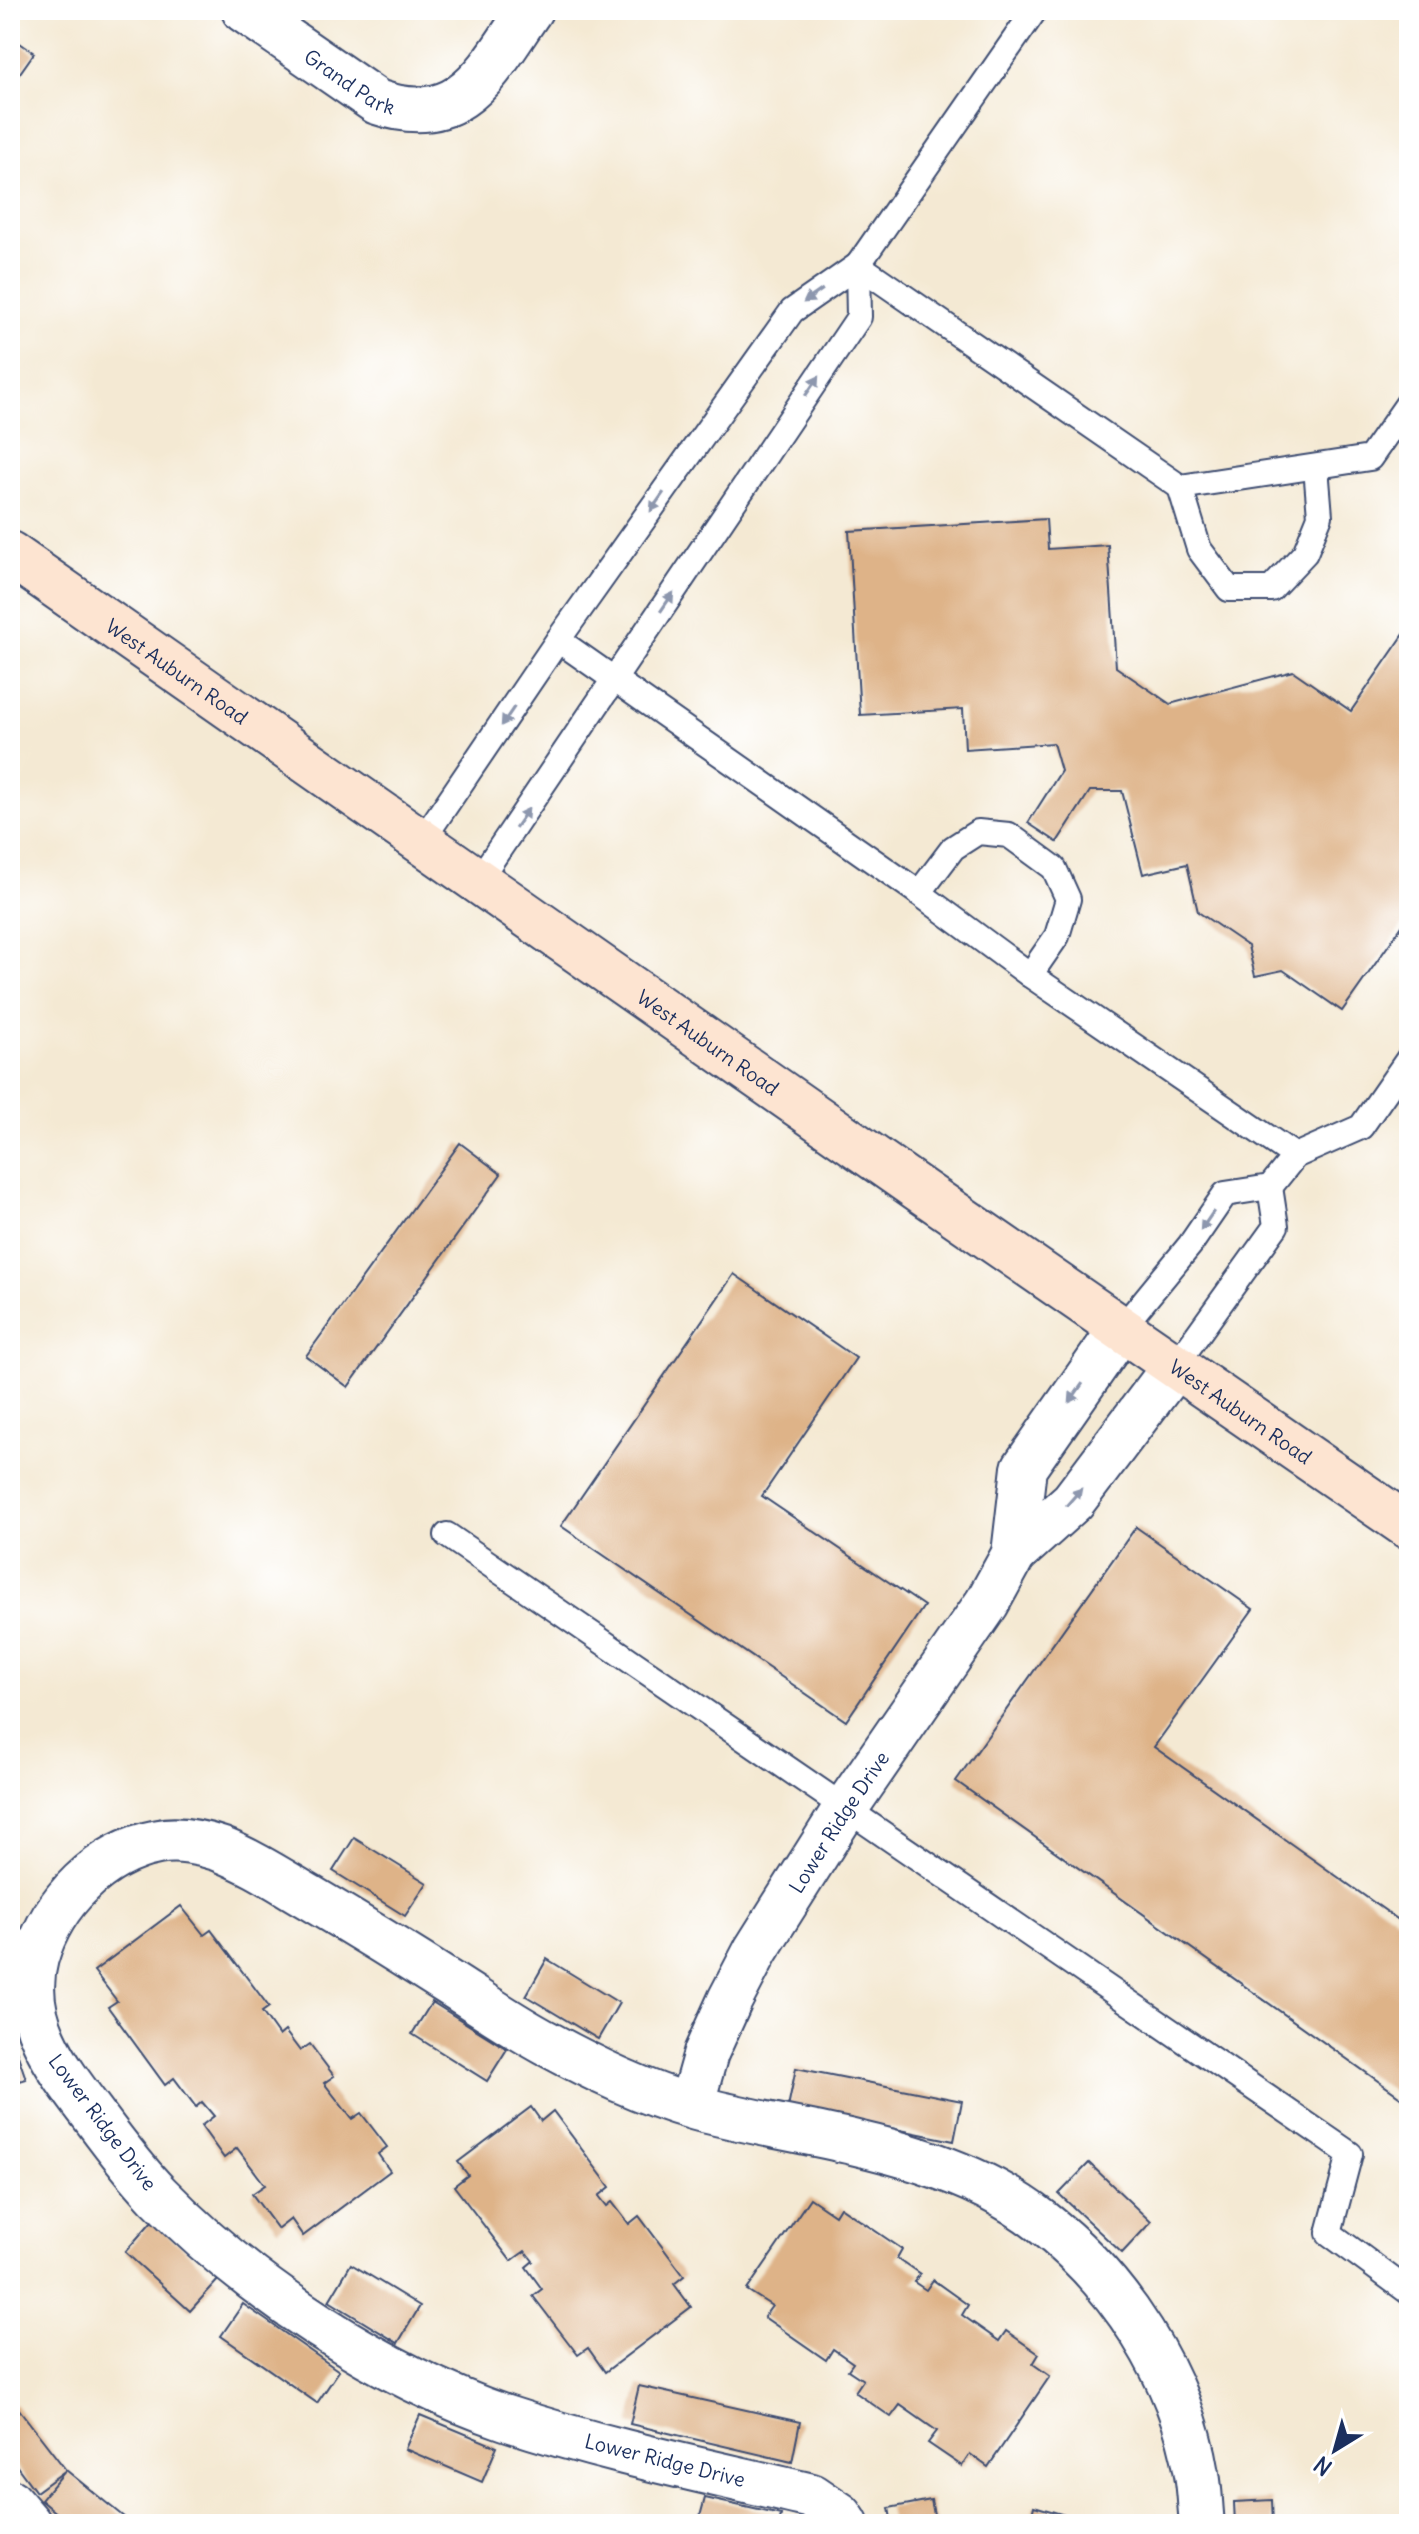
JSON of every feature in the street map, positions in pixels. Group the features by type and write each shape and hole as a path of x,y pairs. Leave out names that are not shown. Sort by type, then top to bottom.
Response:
{"main road":[{"name":"West Auburn Road","path":"10,554 477,882 1409,1527"}],"street":[{"name":"Grand Park","path":"244,10 377,102 401,110 446,106 480,82 530,10"},
{"name":"Lower Ridge Drive","path":"1014,1554 1024,1468 1121,1329"},
{"name":"Lower Ridge Drive","path":"691,2106 706,2053 730,2000 756,1950 845,1809 987,1603 1014,1554 1073,1501 1175,1366"},
{"name":"Lower Ridge Drive","path":"846,2524 840,2515 812,2496 609,2448 502,2416 399,2372 333,2336 205,2238 156,2193 113,2142 59,2069 39,2032 30,1993 36,1959 49,1926 72,1890 100,1868 135,1849 162,1841 190,1842 217,1848 318,1902 538,2039 598,2070 691,2106 930,2162 984,2185 1039,2219 1077,2252 1125,2307 1160,2365 1181,2417 1197,2471 1202,2524"},
{"path":"10,2502 29,2524"}],"lane":[{"path":"421,842 558,640 792,311 858,265 1035,10"},
{"path":"858,265 1180,487 1199,549 1229,589 1271,589 1305,553 1320,516 1316,467"},
{"path":"477,882 859,317 858,265"},
{"path":"1180,487 1370,458 1409,402"},
{"path":"558,640 919,893 1030,975 1295,1156"},
{"path":"919,893 953,848 978,832 1009,835 1054,868 1068,899 1057,936 1030,975"},
{"path":"1121,1329 1190,1245 1225,1194 1270,1187 1295,1156 1361,1127 1409,1058"},
{"path":"1175,1366 1276,1226 1270,1187"},
{"path":"447,1535 1350,2154 1329,2233 1409,2292"}],"building":[{"path":"10,36 34,53 10,87"},
{"path":"1046,519 1048,549 1108,545 1116,667 1170,704 1293,671 1351,711 1409,627 1409,916 1342,1011 1283,970 1255,976 1248,946 1198,912 1187,864 1143,874 1122,791 1090,791 1057,842 1028,823 1061,771 1053,743 965,749 963,709 860,715 849,531"},
{"path":"460,1143 501,1174 348,1387 306,1356"},
{"path":"734,1274 856,1358 762,1496 924,1606 846,1721 561,1526"},
{"path":"1136,1527 1253,1609 1154,1747 1403,1923 1409,1914 1409,2103 956,1781"},
{"path":"354,1838 427,1883 405,1916 333,1871"},
{"path":"181,1906 204,1935 211,1930 269,2007 262,2012 279,2036 285,2031 300,2051 310,2044 334,2076 324,2083 352,2119 361,2113 387,2147 378,2154 390,2171 303,2236 291,2219 278,2229 252,2194 265,2185 237,2148 224,2158 201,2126 214,2116 202,2102 196,2107 174,2078 165,2085 108,2007 117,2001 94,1971"},
{"path":"547,1959 619,2003 598,2039 526,1996"},
{"path":"432,2002 507,2049 487,2081 412,2034"},
{"path":"10,2032 26,2079 10,2084"},
{"path":"796,2068 962,2101 954,2141 788,2107"},
{"path":"531,2107 541,2121 553,2111 610,2187 599,2196 607,2206 612,2202 629,2224 639,2216 684,2276 674,2284 691,2307 605,2372 588,2348 578,2355 533,2296 542,2289 526,2267 533,2261 525,2251 511,2261 454,2186 468,2175 458,2162"},
{"path":"1089,2163 1151,2222 1122,2253 1059,2194"},
{"path":"810,2198 835,2215 840,2207 902,2249 897,2258 920,2274 914,2282 926,2290 933,2280 968,2305 962,2315 999,2341 1006,2331 1039,2354 1033,2364 1050,2376 988,2467 970,2454 962,2466 928,2443 937,2431 900,2405 891,2417 855,2392 863,2380 848,2370 853,2363 833,2349 826,2360 764,2317 772,2306 747,2290"},
{"path":"152,2221 218,2280 190,2311 125,2252"},
{"path":"351,2264 420,2306 398,2343 329,2301"},
{"path":"243,2304 339,2371 317,2403 221,2336"},
{"path":"639,2386 800,2422 792,2462 630,2424"},
{"path":"15,2404 66,2470 36,2492 10,2457 10,2408"},
{"path":"420,2415 497,2447 482,2482 405,2449"},
{"path":"66,2470 130,2522 70,2524 41,2500"},
{"path":"705,2498 781,2515 779,2524 698,2524"},
{"path":"931,2500 936,2524 892,2524 889,2508"},
{"path":"1272,2500 1273,2524 1235,2524 1234,2502"},
{"path":"1034,2506 1092,2524 1010,2524 1012,2518 1030,2523"}]}
